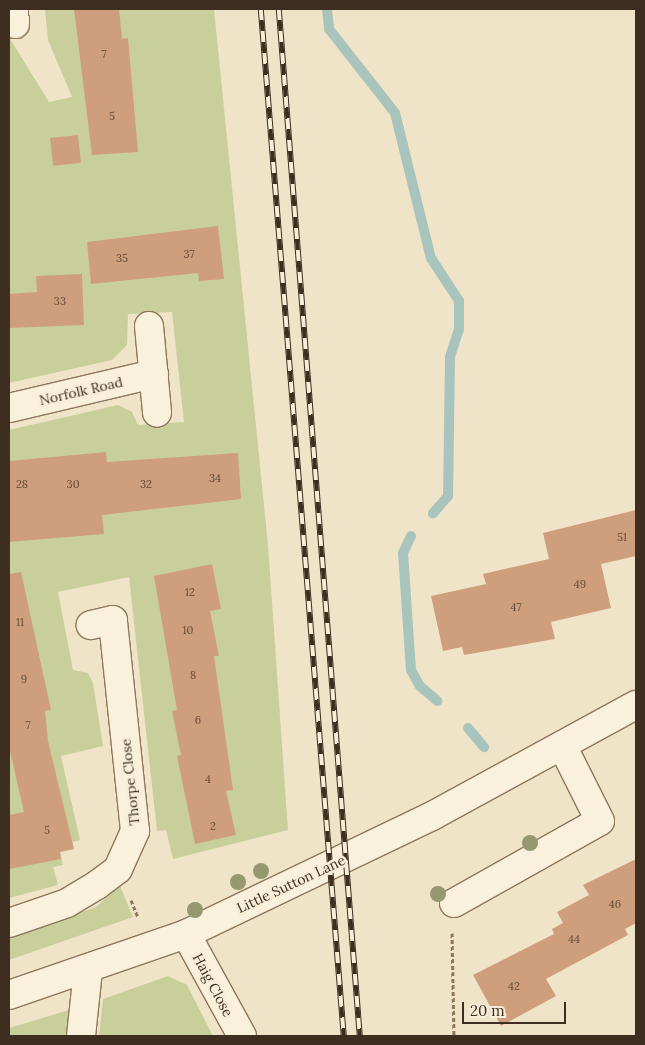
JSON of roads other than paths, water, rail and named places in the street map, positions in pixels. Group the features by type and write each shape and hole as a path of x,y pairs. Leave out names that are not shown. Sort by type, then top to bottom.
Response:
{"street":[{"path":"149,326 158,413"},
{"name":"Norfolk Road","path":"9,408 154,374"},
{"name":"Thorpe Close","path":"9,923 67,904 97,885 118,869 135,831 113,620 91,625"},
{"name":"Little Sutton Lane","path":"9,995 88,971 186,934 432,816 563,747 636,705"},
{"path":"454,902 600,821 563,747"},
{"name":"Haig Close","path":"186,934 242,1036"},
{"path":"81,1036 88,971"}],"waterway":[{"path":"327,9 329,29 395,113 431,258 459,301 459,329 450,357 448,496 433,513"},
{"path":"411,536 403,553 411,670 420,686 437,701"},
{"path":"468,728 484,747"}],"railway":[{"path":"261,9 344,1036"},
{"path":"279,9 360,1036"}]}
